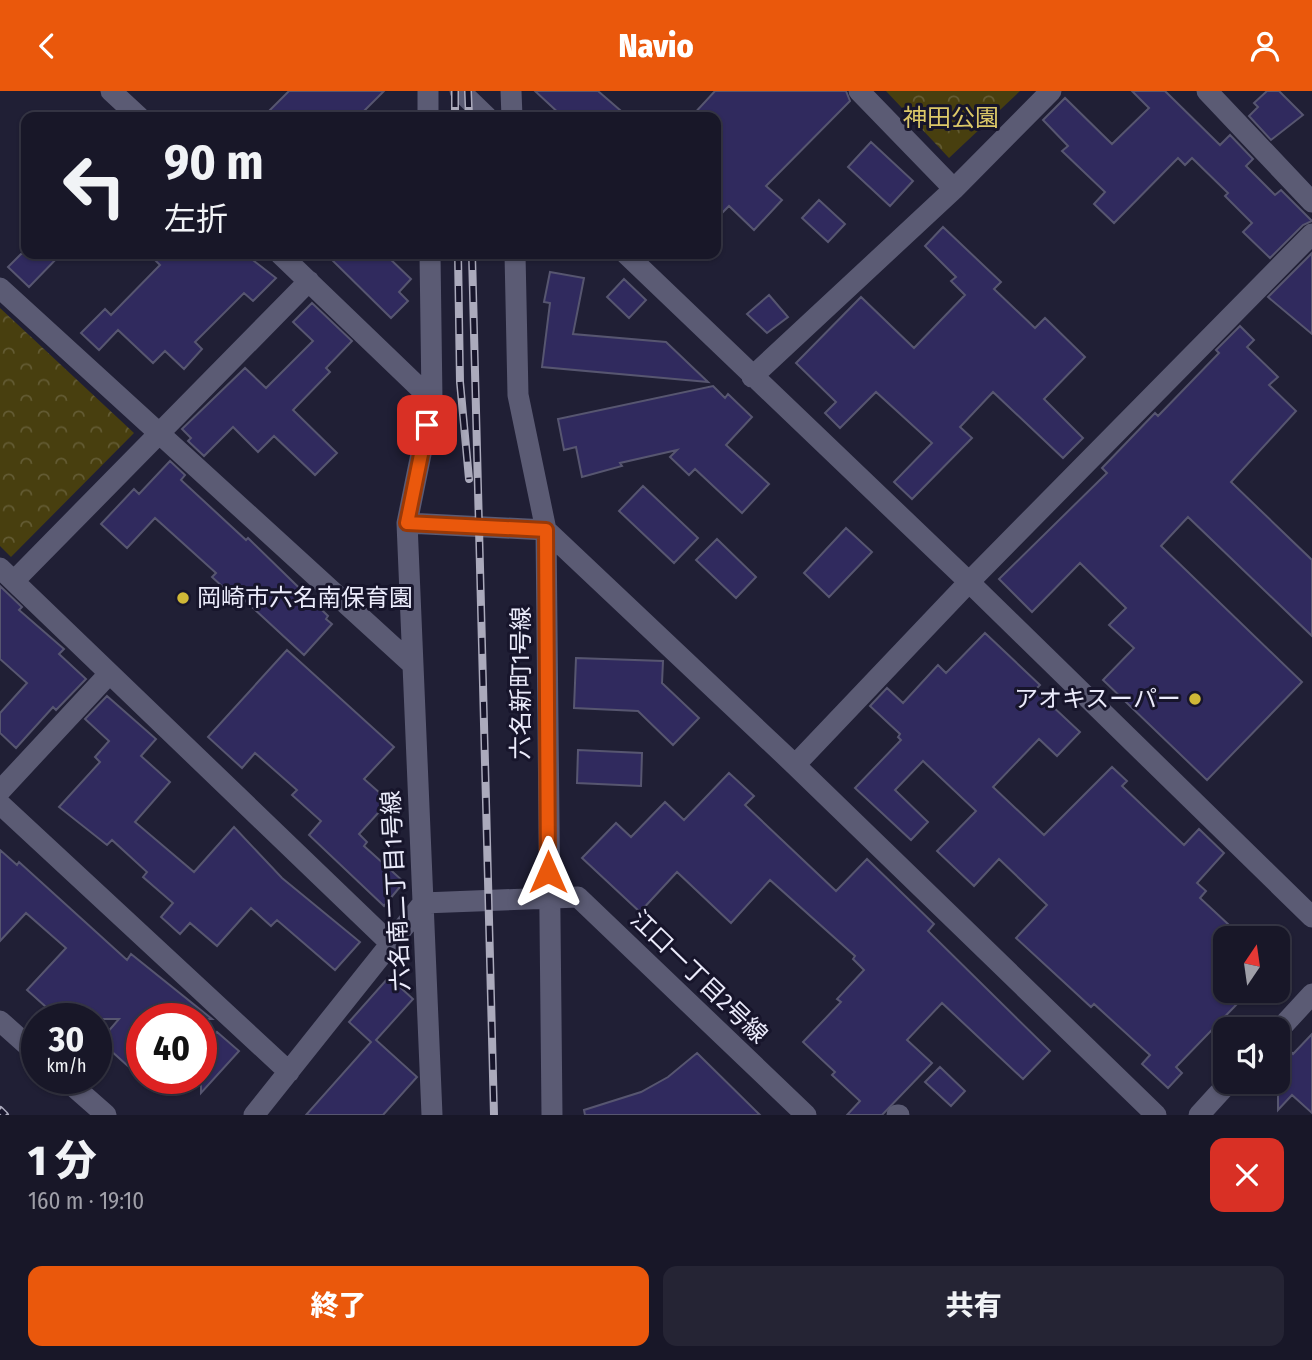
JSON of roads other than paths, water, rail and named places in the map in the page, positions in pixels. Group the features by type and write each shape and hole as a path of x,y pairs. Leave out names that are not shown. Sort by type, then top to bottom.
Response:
{"street":[{"path":"111,91 134,112"},
{"path":"428,91 428,112"},
{"path":"460,91 481,112"},
{"path":"511,91 512,112"},
{"path":"859,91 954,189"},
{"path":"752,377 954,189 1051,91"},
{"path":"1206,91 1312,202"},
{"path":"796,765 969,582 1312,234"},
{"path":"286,259 432,400"},
{"path":"430,259 432,400 407,523 546,530 796,765 1156,1115"},
{"name":"六名新町1号線","path":"515,259 517,395 546,530 552,1115"},
{"path":"631,259 969,582 1312,917"},
{"path":"309,281 158,432 7,574 108,675 390,943"},
{"path":"0,288 412,664"},
{"name":"六名南二丁目1号線","path":"407,523 432,1115"},
{"path":"0,791 108,675"},
{"path":"0,804 289,1072"},
{"name":"江口一丁目2号線","path":"423,903 578,897 806,1115"},
{"path":"254,1115 423,903"},
{"path":"1290,1018 1312,994"},
{"path":"0,1021 21,1040"},
{"path":"82,1094 106,1115"},
{"path":"1199,1115 1218,1094"}],"railway":[{"path":"455,91 455,112"},
{"path":"468,91 469,112"},
{"path":"458,259 460,382 469,479"},
{"path":"472,259 494,1115"},
{"path":"0,1110 5,1115"}],"place":[{"name":"岡崎市六名南保育園","path":"183,598"},
{"name":"アオキスーパー","path":"1195,699"}],"park label":[{"name":"神田公園","path":"951,118"}]}
